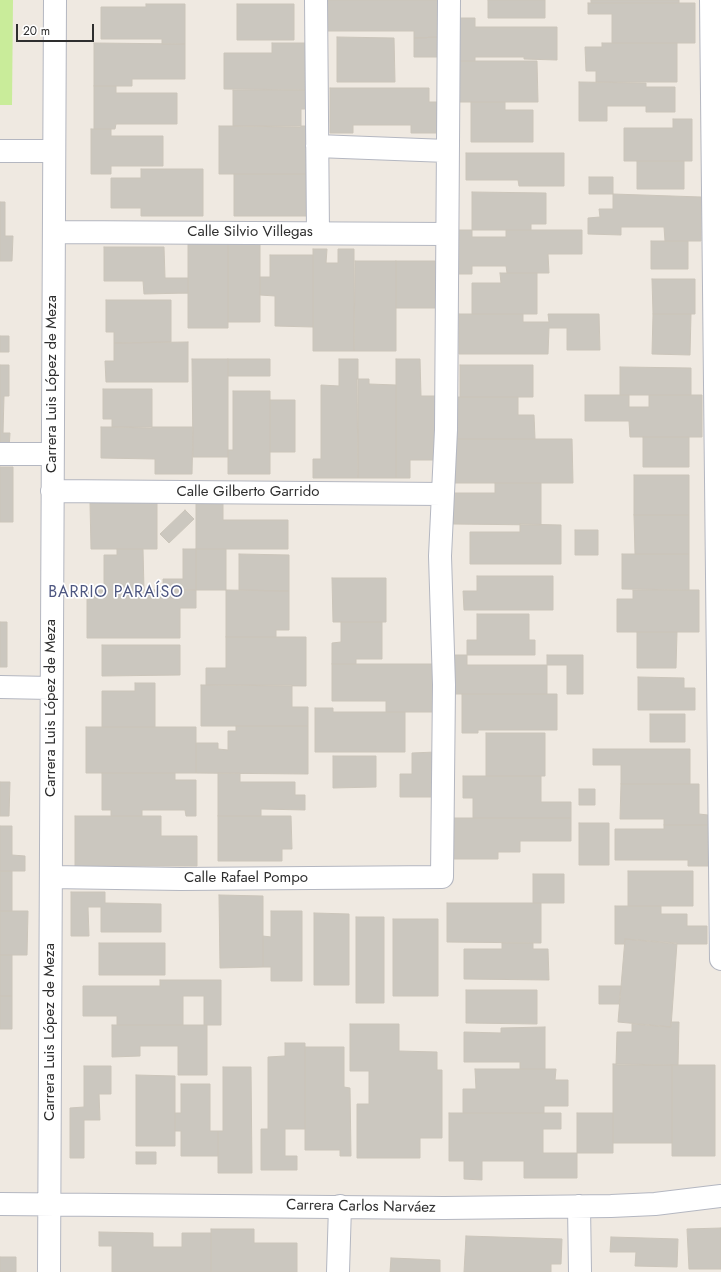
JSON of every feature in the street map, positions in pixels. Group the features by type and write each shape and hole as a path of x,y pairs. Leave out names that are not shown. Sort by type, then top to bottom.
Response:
{"street":[{"name":"Carrera Luis López de Meza","path":"49,1272 55,0"},
{"path":"316,0 318,233"},
{"path":"443,494 446,430 446,234 449,0"},
{"path":"711,0 721,960"},
{"path":"317,146 447,151"},
{"path":"0,151 54,151"},
{"name":"Calle Silvio Villegas","path":"54,232 446,234"},
{"path":"0,454 52,454"},
{"name":"Calle Gilberto Garrido","path":"52,491 443,494"},
{"name":"Calle Rafael Pompo","path":"51,877 196,879 442,877 444,685 440,556 443,494"},
{"path":"0,687 51,688"},
{"name":"Carrera Carlos Narváez","path":"0,1204 579,1206 655,1204 721,1196"},
{"path":"338,1272 340,1206"},
{"path":"579,1206 580,1272"}],"green space":[{"path":"0,0 13,0 12,105 0,105"}],"building":[{"path":"325,0 441,0 441,37 414,38 414,31 325,31"},
{"path":"488,0 545,0 545,18 488,18"},
{"path":"591,0 679,0 679,3 591,3"},
{"path":"588,3 695,3 695,43 612,43 612,14 588,14"},
{"path":"146,4 185,4 185,44 162,44 162,39 101,39 101,7 146,7"},
{"path":"237,4 294,4 294,40 237,40"},
{"path":"457,18 475,18 475,27 557,27 557,60 524,59 524,57 475,57 475,61 457,61"},
{"path":"337,37 394,38 395,82 337,82"},
{"path":"441,37 441,57 414,57 414,38"},
{"path":"94,43 185,44 185,79 132,79 132,86 94,86"},
{"path":"272,43 310,43 310,90 224,89 224,53 272,53"},
{"path":"602,43 677,43 677,82 596,82 596,71 586,71 585,47 602,47"},
{"path":"457,61 537,61 538,102 457,102"},
{"path":"579,82 646,83 646,87 675,87 675,112 646,112 646,106 607,106 607,121 579,121"},
{"path":"94,86 116,86 116,93 177,93 177,124 116,124 115,129 94,129"},
{"path":"330,88 429,88 429,102 437,102 437,133 411,133 411,125 353,125 353,133 330,133"},
{"path":"233,90 310,90 310,109 301,109 301,127 233,126"},
{"path":"471,102 505,102 505,110 533,110 533,142 471,142"},
{"path":"673,119 692,119 692,161 624,161 624,128 673,128"},
{"path":"219,126 315,126 315,174 219,174"},
{"path":"91,129 111,129 111,136 163,136 163,166 111,166 111,174 91,174"},
{"path":"466,153 564,153 564,186 519,186 518,180 466,180"},
{"path":"637,161 684,161 684,189 637,189"},
{"path":"141,169 203,169 203,216 141,216 141,208 111,208 111,178 141,178"},
{"path":"234,174 310,174 309,216 234,216"},
{"path":"589,177 613,177 613,194 589,194"},
{"path":"472,192 546,193 546,224 531,224 531,230 472,230"},
{"path":"613,194 701,197 701,241 665,241 664,227 621,227 621,235 588,234 588,218 600,217 599,209 613,209"},
{"path":"0,202 5,202 5,236 13,236 12,261 0,261"},
{"path":"454,230 472,230 472,237 506,237 506,230 582,230 582,254 548,254 549,273 507,273 506,266 472,266 472,274 455,274"},
{"path":"651,241 688,241 688,269 651,269"},
{"path":"188,243 228,243 228,328 188,328"},
{"path":"228,243 260,243 260,322 228,322"},
{"path":"104,247 164,247 165,278 188,278 188,293 144,294 143,281 104,281"},
{"path":"313,249 327,249 326,263 338,263 338,249 354,249 354,351 313,351"},
{"path":"270,255 313,255 313,327 275,326 275,296 260,295 260,277 270,277"},
{"path":"355,261 396,261 396,351 354,351"},
{"path":"396,261 435,261 435,308 396,308"},
{"path":"500,273 537,273 537,314 472,314 472,283 501,283"},
{"path":"652,279 695,279 695,314 653,314"},
{"path":"106,300 171,300 171,342 114,343 114,332 106,332"},
{"path":"459,314 523,314 523,322 549,322 548,314 599,314 600,350 567,350 567,328 549,328 548,354 459,354"},
{"path":"653,314 691,314 690,355 652,354"},
{"path":"0,336 9,336 9,352 0,352"},
{"path":"188,342 188,382 106,382 105,361 114,361 114,343"},
{"path":"192,359 228,359 228,457 193,457"},
{"path":"228,359 270,359 270,376 228,376"},
{"path":"339,359 358,359 358,478 313,478 313,459 321,459 321,385 339,386"},
{"path":"396,359 420,359 421,396 440,396 440,460 410,460 410,478 396,478"},
{"path":"0,365 9,365 9,396 4,396 3,433 10,433 9,449 0,449"},
{"path":"460,365 533,365 533,397 460,397"},
{"path":"620,367 691,368 691,395 620,395"},
{"path":"357,379 369,379 369,384 396,385 396,478 358,478"},
{"path":"103,389 152,389 152,428 112,427 112,419 103,419"},
{"path":"233,391 270,391 270,474 228,474 228,450 233,450"},
{"path":"585,395 629,395 629,407 649,407 649,395 702,395 702,437 630,437 629,421 585,421"},
{"path":"453,397 518,397 518,415 534,415 535,439 453,439"},
{"path":"270,400 295,400 295,452 270,452"},
{"path":"101,427 193,427 192,474 155,474 155,459 101,458"},
{"path":"643,437 689,437 689,467 643,467"},
{"path":"453,439 572,439 573,483 454,483"},
{"path":"0,467 13,467 13,522 0,522"},
{"path":"634,475 689,475 689,515 634,515"},
{"path":"495,483 541,483 541,525 453,524 453,493 495,493"},
{"path":"90,502 157,502 157,549 91,549"},
{"path":"196,503 223,503 223,520 288,520 288,549 196,549"},
{"path":"185,510 194,519 169,543 160,534"},
{"path":"634,515 689,515 689,554 635,554"},
{"path":"520,524 561,525 561,564 470,564 470,532 520,532"},
{"path":"575,530 598,530 598,555 575,555"},
{"path":"117,549 143,549 144,590 104,590 104,555 117,555"},
{"path":"183,549 196,549 196,590 163,591 163,579 183,579"},
{"path":"196,549 226,549 226,590 196,590"},
{"path":"239,554 289,555 289,591 239,590"},
{"path":"622,554 689,554 689,590 622,589"},
{"path":"477,576 553,576 553,610 464,610 463,591 477,591"},
{"path":"332,578 386,578 386,622 333,622"},
{"path":"87,590 196,590 196,608 180,608 180,638 87,638"},
{"path":"226,590 289,591 289,630 276,630 276,637 226,637"},
{"path":"633,590 699,590 699,632 617,632 617,599 633,599"},
{"path":"477,614 529,614 529,640 535,640 535,655 467,655 467,640 477,640"},
{"path":"0,622 7,622 7,667 0,667"},
{"path":"341,622 382,622 382,659 356,659 356,664 332,664 332,643 341,642"},
{"path":"637,632 677,632 676,668 637,668"},
{"path":"226,637 306,637 306,686 206,685 206,668 226,668"},
{"path":"102,645 180,645 180,675 102,676"},
{"path":"454,655 467,655 467,665 547,665 547,694 454,694"},
{"path":"547,655 583,655 583,694 567,694 567,665 547,665"},
{"path":"332,664 436,664 436,712 386,712 386,701 332,701"},
{"path":"638,677 684,678 684,688 695,688 695,710 638,710"},
{"path":"135,683 155,683 155,727 102,727 102,691 135,691"},
{"path":"201,685 292,685 292,707 308,707 308,726 201,726"},
{"path":"462,694 557,694 557,730 478,730 478,733 462,733"},
{"path":"315,708 333,708 333,712 405,712 405,752 315,752"},
{"path":"650,714 685,714 685,742 650,742"},
{"path":"236,726 308,726 308,774 196,773 196,743 218,743 218,749 228,750 228,731 236,731"},
{"path":"86,727 196,727 196,773 86,773"},
{"path":"486,733 545,733 545,776 486,776"},
{"path":"593,749 690,749 690,784 621,784 621,765 593,765"},
{"path":"436,752 436,797 400,797 400,774 412,774 412,753"},
{"path":"333,756 376,756 376,787 333,788"},
{"path":"102,773 175,773 175,780 196,780 196,816 186,816 185,810 142,810 142,816 111,816 111,810 102,810"},
{"path":"218,773 240,773 240,782 295,782 295,795 305,795 305,810 261,809 261,816 218,816"},
{"path":"463,776 541,776 541,802 571,802 571,818 473,818 473,798 463,798"},
{"path":"0,782 10,782 9,816 0,816"},
{"path":"621,784 699,784 699,814 708,815 708,825 664,825 664,819 620,819"},
{"path":"579,789 595,789 595,805 579,805"},
{"path":"75,816 161,816 161,836 197,836 197,866 75,866"},
{"path":"218,816 291,816 292,849 282,849 282,861 218,861"},
{"path":"449,818 571,818 571,841 520,841 520,852 498,852 498,859 449,859"},
{"path":"579,823 609,823 609,865 579,865"},
{"path":"664,825 708,825 708,866 688,866 688,860 615,860 615,829 664,829"},
{"path":"0,826 12,826 12,855 25,856 25,871 0,871"},
{"path":"0,871 12,871 12,911 0,911"},
{"path":"628,871 693,871 693,906 628,906"},
{"path":"533,874 564,874 564,903 533,903"},
{"path":"71,892 105,892 105,903 161,904 161,932 101,932 101,907 88,907 89,936 71,936"},
{"path":"219,895 263,896 263,967 220,968"},
{"path":"447,903 541,903 541,943 447,942"},
{"path":"615,906 661,906 661,914 687,914 687,926 707,926 707,944 678,944 625,939 624,944 615,944"},
{"path":"0,911 28,911 27,955 0,955"},
{"path":"271,911 302,911 302,981 271,981 271,967 263,967 263,936 271,937"},
{"path":"314,913 349,914 349,985 314,985"},
{"path":"356,917 384,917 384,1003 356,1003"},
{"path":"393,919 438,919 438,996 393,996"},
{"path":"625,939 677,943 671,1027 618,1022"},
{"path":"99,943 165,943 165,975 99,975"},
{"path":"502,943 533,943 533,949 548,949 549,980 464,979 464,949 502,949"},
{"path":"0,955 12,955 12,996 0,996"},
{"path":"160,980 221,980 221,1025 204,1025 204,996 183,996 183,1025 117,1025 117,1016 83,1016 83,986 160,986"},
{"path":"599,986 621,986 619,1004 599,1004"},
{"path":"466,990 537,990 537,1024 466,1023"},
{"path":"0,996 12,996 12,1029 0,1029"},
{"path":"671,1022 679,1022 678,1065 616,1065 617,1032 632,1032 632,1024 671,1027"},
{"path":"350,1024 399,1024 399,1051 437,1052 437,1070 442,1070 442,1138 420,1138 420,1158 357,1158 357,1104 369,1104 369,1071 350,1071"},
{"path":"112,1025 207,1025 207,1075 178,1075 178,1046 140,1046 140,1056 112,1057"},
{"path":"545,1027 545,1069 520,1069 520,1062 464,1062 464,1032 501,1033 501,1028"},
{"path":"285,1043 305,1043 305,1129 285,1129 285,1156 297,1156 297,1170 261,1170 261,1129 268,1129 268,1057 285,1056"},
{"path":"305,1047 344,1047 344,1087 350,1088 351,1156 340,1156 340,1150 305,1150"},
{"path":"613,1064 672,1065 672,1143 613,1143"},
{"path":"672,1065 715,1065 715,1156 672,1156"},
{"path":"84,1066 111,1066 111,1094 99,1094 100,1120 84,1120 84,1158 70,1158 70,1108 84,1107"},
{"path":"223,1067 251,1067 252,1173 218,1173 218,1131 223,1131"},
{"path":"475,1069 556,1069 555,1080 568,1080 568,1106 544,1106 544,1113 463,1113 463,1089 476,1089"},
{"path":"136,1075 175,1076 175,1146 136,1146"},
{"path":"181,1084 210,1084 210,1131 218,1131 218,1156 181,1156 181,1131 175,1131 175,1113 181,1113"},
{"path":"449,1113 561,1113 561,1129 543,1129 543,1153 577,1153 577,1178 524,1178 524,1161 482,1161 482,1180 464,1179 464,1161 449,1161"},
{"path":"577,1113 613,1113 613,1153 577,1153"},
{"path":"136,1152 156,1152 156,1164 136,1164"},
{"path":"721,1228 721,1269 689,1269 687,1229"},
{"path":"211,1229 254,1229 254,1243 297,1243 297,1272 211,1272"},
{"path":"99,1232 153,1233 153,1247 182,1247 182,1233 211,1233 211,1272 112,1272 112,1246 99,1246"},
{"path":"466,1236 562,1239 561,1264 551,1264 551,1272 464,1272"},
{"path":"611,1237 678,1239 677,1267 635,1266 636,1252 610,1252"},
{"path":"0,1257 16,1257 16,1272 0,1272"},
{"path":"391,1258 440,1260 440,1272 390,1272"}],"district":[{"name":"BARRIO PARAÍSO","path":"116,593"}]}
